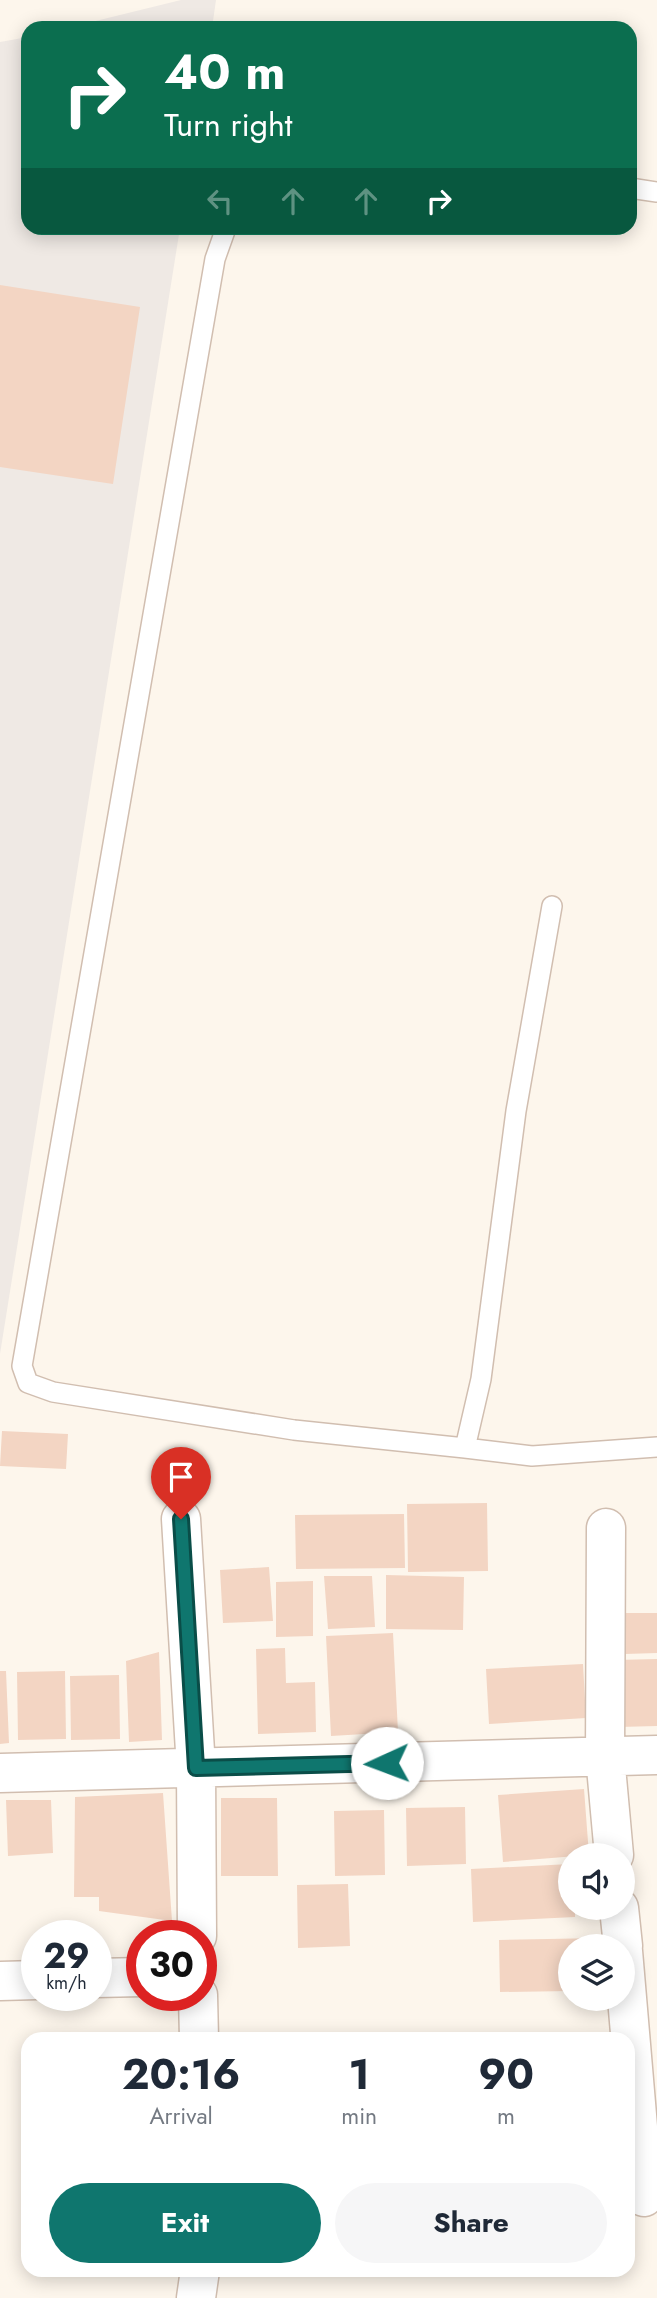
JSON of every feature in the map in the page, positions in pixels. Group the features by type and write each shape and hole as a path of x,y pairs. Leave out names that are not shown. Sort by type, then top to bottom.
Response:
{"street":[{"path":"181,1519 196,1768 197,1920"},
{"path":"606,1528 605,1756 613,1843"},
{"path":"0,1773 657,1755"},
{"path":"0,1981 21,1980"},
{"path":"635,1995 644,2030 643,2197"},
{"path":"198,2011 198,2032"},
{"path":"196,2298 199,2277"}],"lane":[{"path":"637,189 657,192"},
{"path":"224,235 215,259 22,1366 28,1383 53,1392 294,1430 532,1456 657,1447"},
{"path":"465,1448 481,1379 516,1111 552,906"}],"shaded area":[{"path":"181,0 216,0 213,21 96,21"},
{"path":"21,38 21,235 179,235 0,1354 0,42"}],"building":[{"path":"0,285 140,307 113,484 0,467"},
{"path":"2,1431 68,1434 66,1469 0,1466"},
{"path":"487,1503 488,1571 408,1572 407,1504"},
{"path":"404,1514 405,1568 296,1569 295,1515"},
{"path":"269,1567 273,1621 223,1623 220,1570"},
{"path":"386,1575 464,1577 463,1630 386,1629"},
{"path":"324,1576 372,1576 375,1627 328,1629"},
{"path":"313,1581 313,1636 276,1637 276,1582"},
{"path":"624,1613 657,1613 657,1653 625,1654"},
{"path":"393,1633 398,1732 331,1736 326,1636"},
{"path":"285,1648 286,1683 315,1682 316,1732 258,1734 256,1649"},
{"path":"159,1652 162,1740 129,1742 126,1661"},
{"path":"657,1659 657,1726 619,1727 616,1660"},
{"path":"583,1664 586,1718 489,1724 486,1669"},
{"path":"0,1671 6,1671 9,1743 0,1744"},
{"path":"65,1671 66,1739 18,1740 17,1672"},
{"path":"119,1675 120,1739 71,1740 70,1676"},
{"path":"584,1789 588,1843 558,1843 558,1858 503,1862 498,1795"},
{"path":"163,1793 172,1920 99,1911 99,1897 74,1897 75,1797"},
{"path":"221,1798 277,1798 278,1876 221,1876"},
{"path":"6,1800 51,1800 53,1853 8,1856"},
{"path":"465,1807 466,1864 407,1866 406,1808"},
{"path":"384,1810 385,1875 335,1876 334,1811"},
{"path":"558,1865 558,1918 473,1922 471,1869"},
{"path":"348,1884 350,1946 298,1948 297,1885"},
{"path":"558,1939 558,1991 500,1992 499,1940"}],"route":[{"path":"181,1519 196,1768 387,1763"}]}
